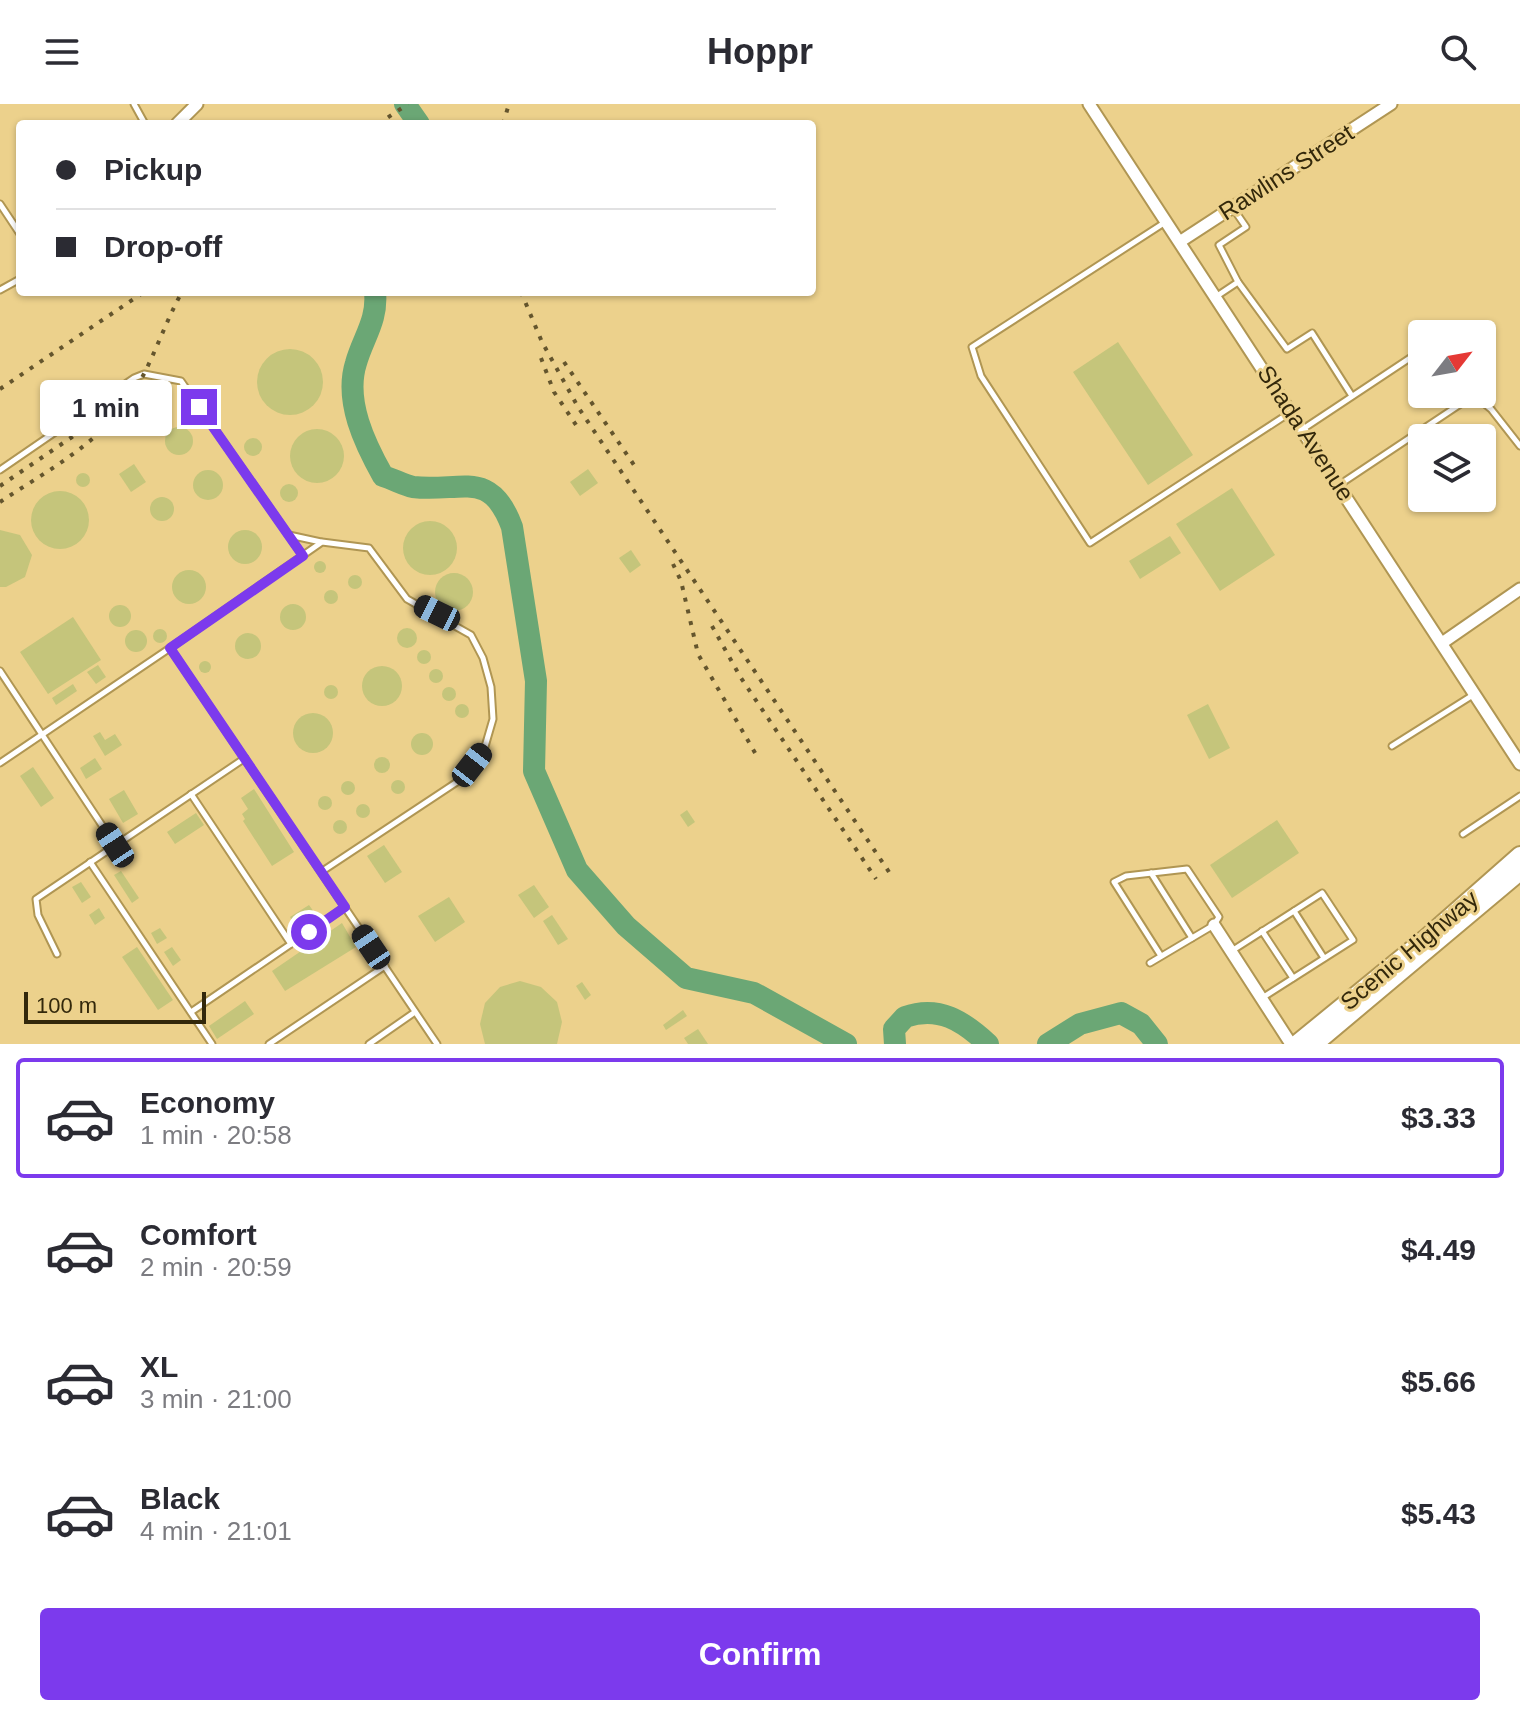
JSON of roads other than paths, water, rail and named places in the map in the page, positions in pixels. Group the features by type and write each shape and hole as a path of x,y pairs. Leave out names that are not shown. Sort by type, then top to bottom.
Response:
{"main road":[{"name":"Scenic Highway","path":"1294,1044 1427,937 1520,855"},
{"name":"Scenic Highway","path":"1315,1044 1520,872"}],"street":[{"path":"181,120 197,104"},
{"name":"Shada Avenue","path":"1089,104 1520,764"},
{"name":"Rawlins Street","path":"1181,241 1391,104"},
{"path":"1442,643 1520,589"},
{"path":"1214,925 1294,1044"}],"lane":[{"path":"0,204 16,228"},
{"path":"1233,207 1246,227 1219,245 1238,282 1287,349 1312,333 1352,396"},
{"path":"1168,221 972,347 981,376 1090,543 1292,412"},
{"path":"1217,296 1238,282"},
{"path":"1303,429 1408,359"},
{"path":"0,470 134,378 144,374 181,381 303,556"},
{"path":"1339,485 1454,408"},
{"path":"1490,408 1520,446"},
{"path":"289,535 369,548 407,599 471,635 483,658 491,687 493,719 484,750 460,780 321,872"},
{"path":"0,763 322,542"},
{"path":"170,648 437,1044"},
{"path":"0,671 115,845"},
{"path":"1392,746 1475,694"},
{"path":"57,954 38,915 36,899 245,758"},
{"path":"191,794 291,944"},
{"path":"1463,834 1520,796"},
{"path":"90,862 212,1044"},
{"path":"1150,963 1214,925 1219,917 1187,869 1126,876 1114,882 1161,956"},
{"path":"1151,873 1192,938"},
{"path":"1230,952 1322,893 1353,940 1261,999"},
{"path":"191,1012 345,907"},
{"path":"1294,911 1324,958"},
{"path":"1262,931 1293,978"},
{"path":"269,1044 385,966"},
{"path":"369,1044 415,1012"}],"waterway":[{"path":"405,104 416,120"},
{"path":"375,296 372,320 353,377 358,422 383,476 413,487 472,487 494,496 503,508 512,527 536,681 534,771 577,870 626,926 686,978 754,993 846,1044"},
{"path":"895,1044 894,1029 905,1017 929,1013 960,1022 988,1044"},
{"path":"1048,1044 1080,1024 1121,1013 1141,1024 1157,1044"}],"railway":[{"path":"384,120 408,104"},
{"path":"504,120 509,104"},
{"path":"0,389 138,296"},
{"path":"0,502 70,456 117,414 145,372 180,296"},
{"path":"523,296 542,342 578,407 889,872"},
{"path":"541,358 554,392 578,428"},
{"path":"564,362 634,465"},
{"path":"0,486 72,437 115,401"},
{"path":"673,564 681,581 698,654 758,758"},
{"path":"712,626 741,678 876,879"}]}
